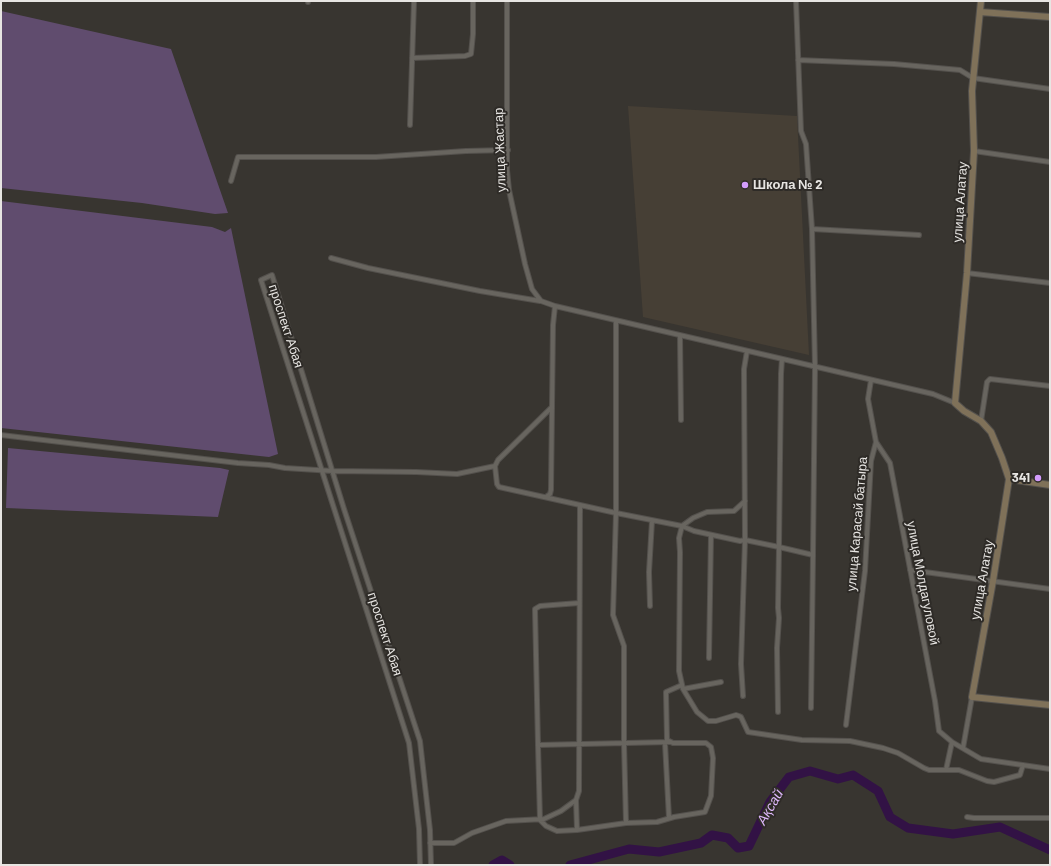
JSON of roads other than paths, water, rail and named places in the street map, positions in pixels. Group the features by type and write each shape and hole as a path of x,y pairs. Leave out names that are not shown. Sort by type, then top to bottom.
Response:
{"street":[{"path":"410,125 414,1"},
{"path":"412,58 465,56 470,54 473,34 473,1"},
{"name":"улица Жастар","path":"507,1 507,170 509,190 532,289 541,301"},
{"path":"796,1 801,133 806,144 812,229 815,367 812,708"},
{"name":"улица Алатау","path":"955,404 967,272 974,150 972,111 981,1"},
{"path":"980,12 1050,18"},
{"path":"798,60 937,67 960,70 974,78 1050,88"},
{"path":"231,180 238,157 376,157 466,151 508,150"},
{"path":"974,150 1050,162"},
{"path":"812,229 919,235"},
{"path":"331,258 368,268 480,291 541,301 555,306 933,394 955,404 981,421 987,382 990,379 1050,386"},
{"path":"967,272 1050,283"},
{"name":"проспект Абая","path":"420,865 419,829 410,743 261,280 272,275 420,741 431,865"},
{"path":"546,498 551,490 553,325 555,306"},
{"path":"616,320 616,513 613,615 624,646 626,823"},
{"path":"680,335 681,420"},
{"path":"743,696 742,664 745,540 744,369 747,351"},
{"path":"778,712 777,648 779,618 782,359"},
{"name":"улица Карасай батыра","path":"846,725 865,571 871,461 876,442 868,399 871,380"},
{"path":"552,407 498,460 495,466 497,484 499,487 652,521 682,526 711,535 740,541 745,540 813,555"},
{"name":"улица Алатау","path":"963,748 993,581 1009,479 1002,458 990,432 981,421"},
{"path":"1,435 238,463 333,471 396,471 457,474 495,466"},
{"name":"улица Молдагуловой","path":"876,442 890,464 935,701 939,731 952,742"},
{"path":"1009,479 1050,485"},
{"path":"745,501 734,511 707,512 693,518 682,526 679,538 679,671 682,687 697,712 708,721 716,721 736,715 741,717 748,732 802,740 850,741 877,746 898,753 929,770 959,770 987,781 994,782 1020,775 1023,765"},
{"path":"577,830 576,800 579,791 580,744 580,505"},
{"path":"650,606 649,572 652,521"},
{"path":"709,658 711,535"},
{"path":"910,570 1050,589"},
{"path":"538,745 668,742 673,744 706,743 711,747 713,758 711,796 705,812 668,818 657,822 626,823 577,830 557,831 546,826 540,820 538,745 536,609 540,606 579,604"},
{"path":"668,818 668,742 666,692 682,687 721,682"},
{"path":"972,698 1050,705"},
{"path":"946,770 952,742 981,759 1050,769"},
{"path":"430,842 454,843 472,833 506,821 540,820 561,811 576,800"},
{"path":"968,816 974,818 1050,818"}],"waterway":[{"name":"Ақсай","path":"570,865 629,849 659,852 701,843 712,835 728,838 738,848 749,846 770,802 789,777 810,771 838,779 853,775 878,791 890,817 908,828 953,834 1000,827 1050,850"},
{"name":"Ақсай","path":"493,865 502,860 510,865"}],"place":[{"name":"Школа № 2","path":"745,185"},
{"name":"341","path":"1038,478"}]}
